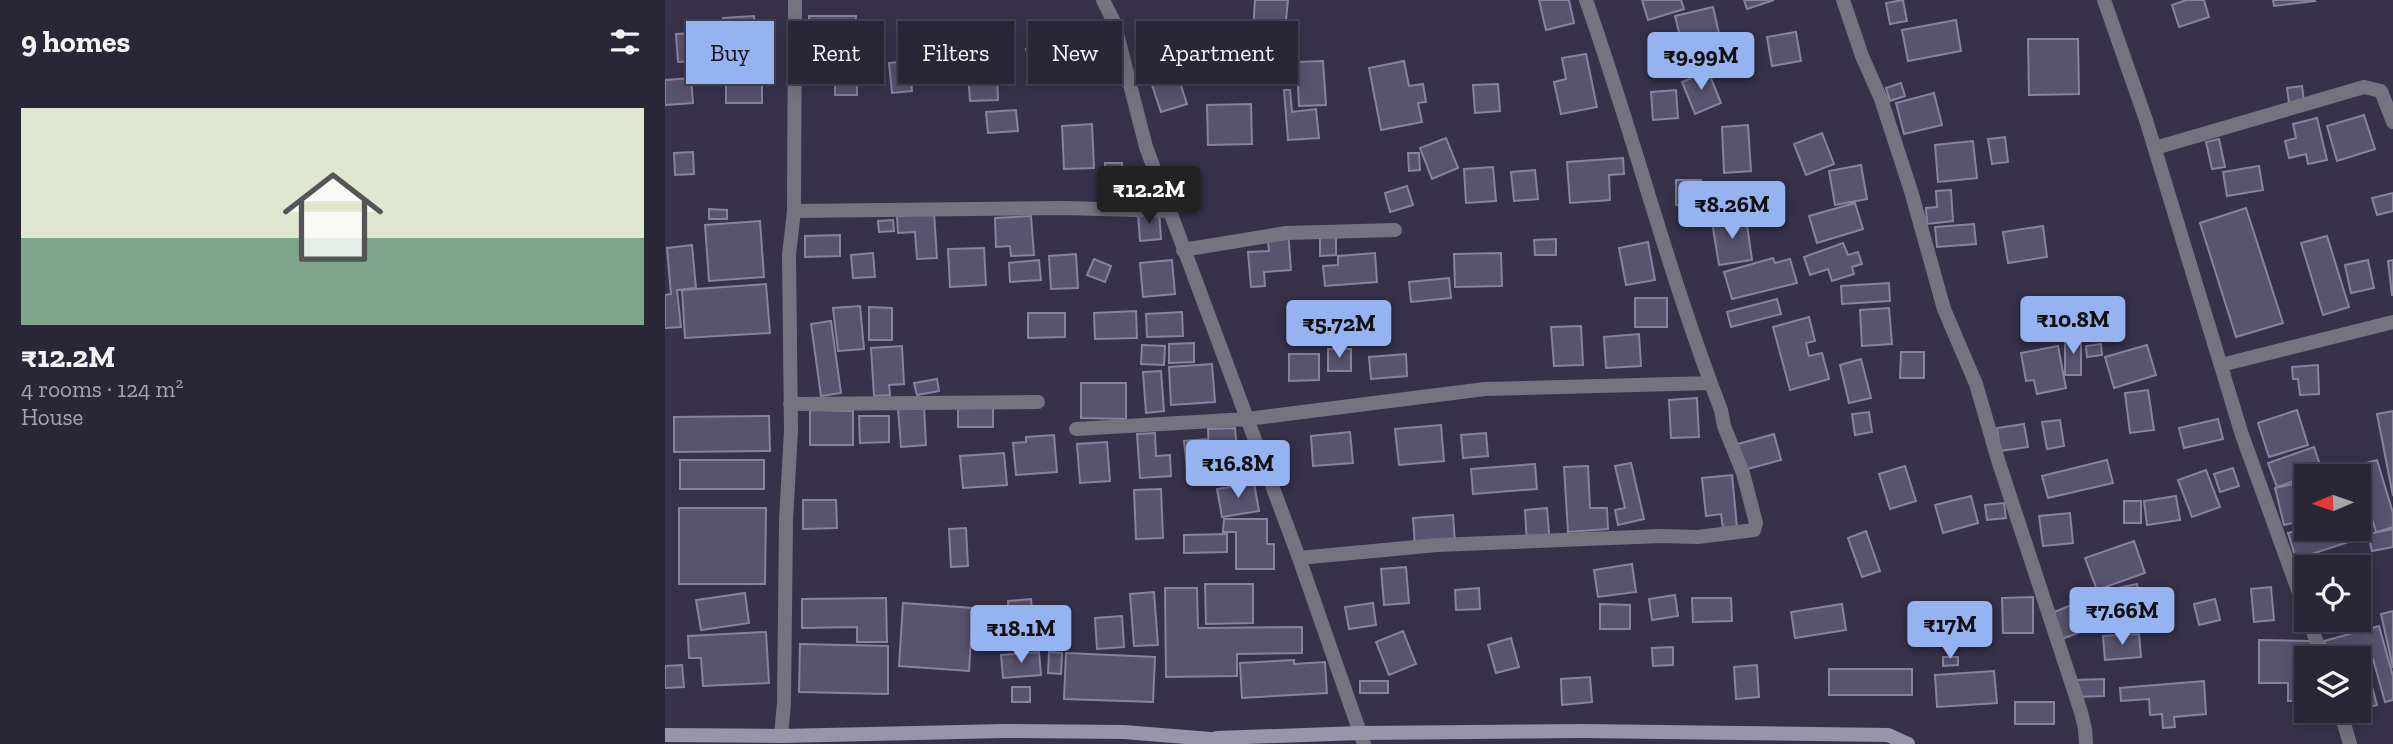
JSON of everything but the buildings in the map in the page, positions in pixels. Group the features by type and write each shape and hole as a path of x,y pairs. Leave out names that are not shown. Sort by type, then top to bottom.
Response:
{"street":[{"path":"781,736 784,703 790,404 789,255 794,211 795,0"},
{"path":"1104,0 1114,22 1146,147 1182,250 1299,558 1362,738"},
{"path":"1299,558 1437,545 1661,536 1697,537 1752,531 1756,523 1750,495 1686,314 1586,0"},
{"path":"1843,0 1895,140 1944,309 1976,384 1998,460 2081,712 2086,744"},
{"path":"2104,0 2155,148 2242,435 2294,578"},
{"path":"2155,148 2364,87 2381,91 2393,122"},
{"path":"794,211 1065,208 1169,211"},
{"path":"1182,250 1286,233 1395,230"},
{"path":"2221,365 2393,322"},
{"path":"1076,429 1247,419 1485,389 1711,383"},
{"path":"790,404 1038,402"},
{"path":"2344,723 2350,744"},
{"path":"665,735 781,736 1004,731 1124,732 1217,738 1362,738 1583,731 1888,735 1908,744"},
{"path":"1217,738 1231,744"}]}
